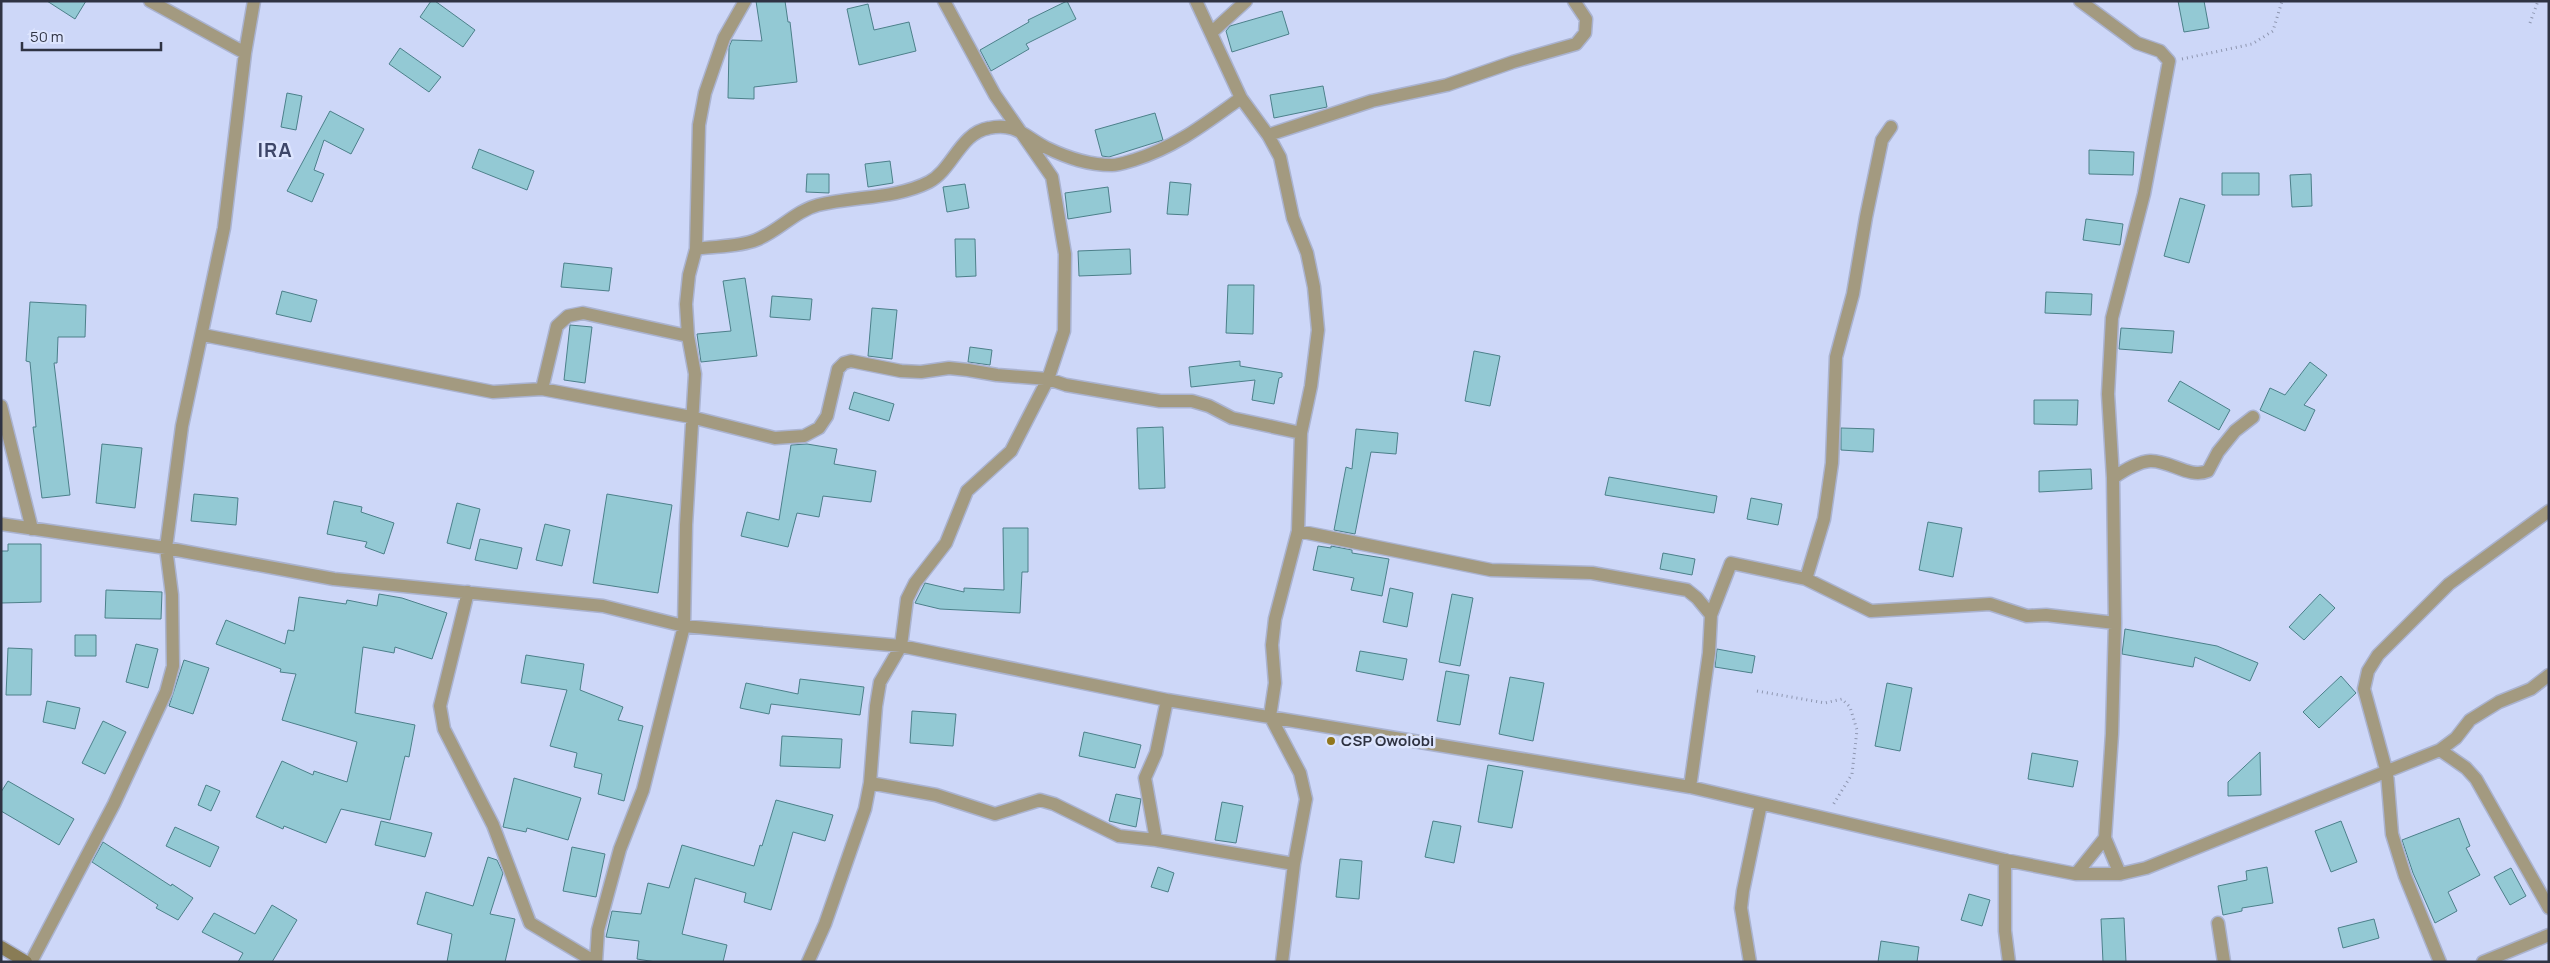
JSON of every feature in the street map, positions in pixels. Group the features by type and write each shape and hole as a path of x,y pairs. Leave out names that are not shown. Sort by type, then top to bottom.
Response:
{"street":[{"path":"150,1 245,53"},
{"path":"31,962 114,804 166,692 173,666 174,639 166,548 182,426 203,335 224,228 245,53 254,1"},
{"path":"468,592 440,706 444,729 494,825 530,923 595,962 598,930 620,849 643,790 684,626 691,417 695,374 688,336 686,304 689,276 696,249 699,125 705,93 724,38 745,1"},
{"path":"808,962 825,924 866,809 880,682 901,646 907,599 915,582 946,543 967,491 1011,451 1048,379 1064,331 1066,254 1052,177 995,96 944,1"},
{"path":"1196,1 1241,98 1268,135 1280,157 1293,218 1308,253 1314,287 1318,330 1311,386 1301,433 1298,531 1275,619 1272,646 1275,683 1270,716 1300,773 1306,799 1294,864 1282,962"},
{"path":"1211,33 1246,1"},
{"path":"1268,135 1372,100 1447,85 1513,62 1576,44 1585,33 1586,19 1574,1"},
{"path":"2080,1 2137,42 2160,51 2169,61 2144,194 2112,318 2108,394 2113,478 2115,623 2112,734 2105,838 2120,874"},
{"path":"696,249 754,241 779,228 796,214 818,205 918,188 934,180 946,169 969,138 980,130 990,127 1016,128 1045,147 1076,161 1114,165 1160,152 1196,130 1241,98"},
{"path":"1806,578 1824,519 1832,463 1836,357 1853,294 1882,140 1891,127"},
{"path":"542,390 557,326 568,316 583,313 688,336"},
{"path":"203,335 493,392 542,390 691,417 775,438 804,436 819,428 827,416 838,369 844,363 851,361 901,371 921,372 949,368 997,375 1048,379 1066,385 1160,401 1192,401 1209,406 1232,418 1301,433"},
{"path":"1,406 32,529"},
{"path":"2113,478 2126,469 2150,461 2199,475 2208,471 2218,452 2235,431 2253,417"},
{"path":"2440,962 2405,876 2392,834 2387,773 2364,689 2368,671 2378,655 2449,584 2549,511"},
{"path":"1,524 166,548 334,579 603,606 684,626 901,646 1167,700 1690,786 2004,860 2076,874 2120,874 2146,868 2387,773 2440,750 2456,738 2470,720 2499,702 2531,689 2549,675"},
{"path":"1298,531 1492,570 1592,573 1687,590 1697,598 1711,615"},
{"path":"1690,786 1709,653 1711,615 1730,563 1806,578 1871,611 1990,604 2027,616 2046,615 2115,623"},
{"path":"1156,840 1145,778 1156,753 1167,700"},
{"path":"2440,750 2466,768 2476,779 2549,908"},
{"path":"870,783 936,795 995,814 1040,800 1054,804 1120,836 1156,840 1294,864"},
{"path":"1750,962 1741,908 1761,804"},
{"path":"2076,874 2105,838"},
{"path":"2004,860 2005,931 2009,962"},
{"path":"2218,923 2224,962"},
{"path":"2483,962 2549,935"},
{"path":"1,947 26,962"}],"path":[{"path":"2169,61 2252,44 2273,31 2282,1"},
{"path":"2530,23 2538,1"},
{"path":"1757,691 1825,703 1842,699 1850,707 1857,730 1852,774 1824,818"}],"building":[{"path":"47,1 86,1 75,19"},
{"path":"431,1 435,1 475,30 463,47 420,17"},
{"path":"756,1 785,1 788,22 790,22 797,82 754,87 754,99 728,98 729,47 732,40 762,41"},
{"path":"1067,1 1076,19 1026,44 1029,49 991,71 980,50 1029,22 1028,20"},
{"path":"2178,1 2204,1 2209,28 2184,32"},
{"path":"868,4 874,30 909,22 916,51 859,65 847,9"},
{"path":"1282,11 1289,34 1232,52 1226,31 1230,26"},
{"path":"400,48 441,77 429,92 389,64"},
{"path":"1323,86 1327,107 1274,118 1270,95"},
{"path":"287,93 302,96 296,130 281,127"},
{"path":"330,111 364,129 351,154 324,140 314,170 324,174 312,202 287,191"},
{"path":"1155,113 1163,140 1109,157 1102,156 1095,130"},
{"path":"479,149 534,171 527,190 472,168"},
{"path":"2089,150 2134,152 2133,175 2089,174"},
{"path":"890,161 893,183 868,187 865,164"},
{"path":"2222,173 2259,173 2259,195 2222,195"},
{"path":"807,174 829,174 829,193 806,192"},
{"path":"2311,174 2312,206 2292,207 2290,175"},
{"path":"1170,182 1191,184 1188,215 1167,214"},
{"path":"965,184 969,208 947,212 943,187"},
{"path":"1108,187 1111,212 1068,219 1065,193"},
{"path":"2180,198 2205,205 2189,263 2164,256"},
{"path":"2086,219 2123,224 2120,245 2083,240"},
{"path":"955,239 975,239 976,276 956,277"},
{"path":"1130,249 1131,274 1079,276 1078,251"},
{"path":"564,263 612,268 609,291 561,287"},
{"path":"745,278 757,356 701,362 697,334 731,331 723,281"},
{"path":"1228,285 1254,285 1253,334 1226,333"},
{"path":"282,291 317,300 311,322 276,314"},
{"path":"2046,292 2092,294 2091,315 2045,313"},
{"path":"772,296 812,299 810,320 770,317"},
{"path":"30,302 86,305 85,337 58,337 57,363 54,363 70,495 42,498 33,427 36,427 30,362 26,361"},
{"path":"872,308 897,310 892,359 868,356"},
{"path":"570,325 592,327 585,383 564,380"},
{"path":"2121,328 2174,331 2172,353 2119,349"},
{"path":"970,347 992,350 990,365 968,362"},
{"path":"1474,351 1500,356 1490,406 1465,401"},
{"path":"1240,361 1240,366 1282,373 1282,377 1279,378 1274,404 1252,400 1255,380 1191,387 1189,367"},
{"path":"2310,362 2327,375 2304,405 2315,410 2305,431 2260,410 2270,388 2285,395"},
{"path":"2180,381 2230,410 2219,430 2168,401"},
{"path":"854,392 894,404 889,421 849,409"},
{"path":"2034,400 2078,400 2077,425 2034,424"},
{"path":"1163,427 1165,488 1139,489 1137,428"},
{"path":"1841,428 1874,429 1873,452 1841,450"},
{"path":"1356,429 1398,433 1396,454 1371,452 1355,534 1334,530 1346,467 1352,469"},
{"path":"102,444 142,448 135,508 96,503"},
{"path":"807,444 837,449 834,464 876,471 871,502 823,496 819,517 797,513 788,547 741,536 747,512 779,520 791,445"},
{"path":"2091,469 2092,489 2039,492 2039,471"},
{"path":"1609,477 1717,496 1714,513 1605,495"},
{"path":"194,494 238,498 236,525 191,521"},
{"path":"607,494 672,505 658,593 593,583"},
{"path":"1751,498 1782,504 1778,525 1747,519"},
{"path":"334,501 362,507 361,512 394,523 384,554 365,547 367,542 327,534"},
{"path":"457,503 480,509 470,549 447,543"},
{"path":"1928,522 1962,528 1953,577 1919,570"},
{"path":"545,524 570,530 562,566 536,560"},
{"path":"1003,528 1028,528 1028,572 1022,572 1020,613 940,609 915,603 925,583 964,592 964,588 1004,590"},
{"path":"480,539 522,548 517,569 475,560"},
{"path":"8,544 41,544 41,602 1,603 1,551 8,551"},
{"path":"1318,546 1331,548 1331,546 1352,550 1352,553 1389,559 1382,596 1351,590 1354,578 1313,570"},
{"path":"1663,553 1695,559 1692,575 1660,569"},
{"path":"1390,588 1413,593 1407,627 1383,622"},
{"path":"106,590 162,592 161,619 105,618"},
{"path":"379,594 402,598 447,613 432,659 395,647 394,653 363,647 355,713 415,725 409,757 405,756 390,820 341,809 326,843 284,826 283,829 256,817 282,761 313,775 314,771 347,782 357,742 282,720 296,674 280,672 281,669 216,644 226,620 285,644 288,630 294,631 299,597 346,604 347,600 377,606"},
{"path":"1452,594 1473,598 1460,666 1439,662"},
{"path":"2320,594 2335,608 2304,640 2289,627"},
{"path":"2125,629 2217,646 2258,663 2250,681 2195,657 2193,667 2122,654"},
{"path":"75,635 96,635 96,656 75,656"},
{"path":"136,644 158,649 148,688 126,682"},
{"path":"8,648 32,649 31,695 6,695"},
{"path":"1717,649 1755,656 1752,673 1715,667"},
{"path":"1360,651 1407,659 1403,680 1356,671"},
{"path":"526,655 584,664 580,690 623,707 618,720 643,726 624,801 598,794 602,774 574,767 577,753 550,746 567,690 521,683"},
{"path":"184,660 209,668 193,714 169,706"},
{"path":"1446,671 1469,675 1460,725 1437,721"},
{"path":"2341,676 2356,693 2319,728 2303,712"},
{"path":"1510,677 1544,683 1533,741 1499,734"},
{"path":"800,679 864,687 860,715 771,704 769,714 740,708 746,683 798,694"},
{"path":"1887,683 1912,688 1900,751 1875,746"},
{"path":"47,701 80,708 75,729 43,722"},
{"path":"912,711 956,714 953,746 910,743"},
{"path":"103,721 126,732 105,774 82,763"},
{"path":"1084,732 1141,745 1135,768 1079,756"},
{"path":"782,736 842,739 840,768 780,766"},
{"path":"2260,752 2261,795 2228,796 2228,782"},
{"path":"2032,753 2078,761 2073,787 2028,779"},
{"path":"1488,765 1523,771 1512,828 1478,822"},
{"path":"514,778 581,798 568,840 527,828 526,832 503,827"},
{"path":"8,781 74,819 59,845 1,811 1,792"},
{"path":"206,785 220,791 211,811 198,805"},
{"path":"1116,794 1141,799 1136,827 1109,821"},
{"path":"776,800 833,815 825,841 793,832 771,910 744,902 746,893 695,878 682,934 727,945 723,962 656,962 637,959 639,941 606,937 612,911 641,914 648,883 669,888 682,845 754,866"},
{"path":"1222,802 1243,806 1236,843 1215,840"},
{"path":"2459,818 2470,846 2466,848 2480,875 2448,892 2457,911 2435,923 2413,873 2402,840"},
{"path":"381,821 432,833 425,857 375,845"},
{"path":"1433,821 1461,826 1454,863 1425,857"},
{"path":"2341,821 2357,862 2331,872 2315,831"},
{"path":"175,827 219,847 210,867 166,846"},
{"path":"103,842 193,898 178,920 156,908 158,905 92,862"},
{"path":"572,847 605,854 596,897 563,891"},
{"path":"488,857 497,860 503,873 490,914 515,919 505,962 447,962 452,934 417,924 426,892 473,906"},
{"path":"1340,859 1362,861 1359,899 1336,897"},
{"path":"1158,867 1174,873 1168,892 1151,887"},
{"path":"2267,867 2273,903 2242,908 2242,911 2223,915 2218,886 2247,880 2246,871"},
{"path":"2511,868 2526,896 2510,905 2494,877"},
{"path":"1969,894 1990,900 1982,926 1961,920"},
{"path":"272,905 297,920 272,962 238,962 243,953 202,932 214,913 255,934"},
{"path":"2124,918 2126,962 2103,962 2101,919"},
{"path":"2374,919 2379,938 2343,948 2338,928"},
{"path":"1881,941 1919,947 1917,962 1878,962"}],"place":[{"name":"CSP Owolobi","path":"1331,741"}],"district":[{"name":"IRA","path":"275,150"}]}
